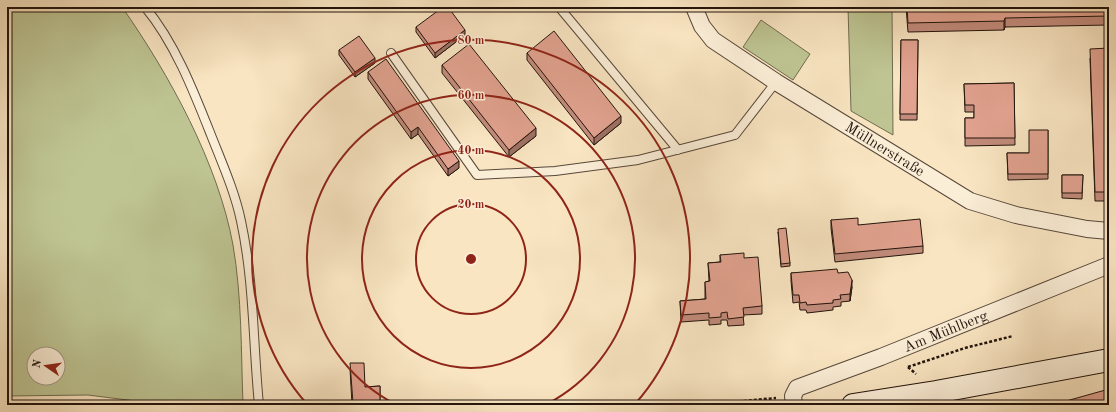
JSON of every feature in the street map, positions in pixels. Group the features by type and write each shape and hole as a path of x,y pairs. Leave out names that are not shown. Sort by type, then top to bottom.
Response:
{"main road":[{"path":"853,405 936,392 1109,360"}],"street":[{"name":"Müllnerstraße","path":"694,7 702,26 713,40 776,82 970,201 1023,216 1087,229 1109,231"},
{"name":"Am Mühlberg","path":"793,401 797,388 881,357 1109,265"}],"lane":[{"path":"144,7 174,51 196,98 222,162 241,221 249,281 259,405"},
{"path":"559,7 678,150"},
{"path":"391,53 477,175 555,171 638,160 736,135 776,82"}],"path":[{"path":"908,367 965,348 1013,336"},
{"path":"881,357 908,367 936,392"},
{"path":"699,405 793,401"}],"green space":[{"path":"7,7 122,7 157,61 190,120 216,183 226,214 233,245 241,325 243,405 167,405 88,395 7,396"},
{"path":"848,7 892,7 893,135 851,111"},
{"path":"761,20 810,54 793,80 743,47"}],"building":[{"path":"443,7 448,7 465,30 435,53 416,27"},
{"path":"907,7 1109,7 1109,16 1005,18 1004,21 908,23"},
{"path":"554,31 621,116 594,138 527,53"},
{"path":"359,36 375,58 355,72 339,50"},
{"path":"901,40 918,40 917,114 900,114"},
{"path":"469,44 536,128 509,150 442,65"},
{"path":"1109,48 1109,192 1095,192 1090,49"},
{"path":"386,59 459,161 448,169 418,127 411,132 368,72"},
{"path":"1014,83 1015,138 965,138 965,118 974,118 974,105 965,105 964,84"},
{"path":"1029,130 1048,130 1048,174 1008,174 1007,153 1029,153"},
{"path":"1062,175 1083,175 1082,193 1062,193"},
{"path":"858,218 858,225 920,219 923,246 835,254 831,220"},
{"path":"786,228 790,263 781,264 778,229"},
{"path":"744,253 744,258 758,257 762,306 743,308 744,317 728,319 727,312 721,313 721,317 709,318 709,313 681,315 680,301 706,299 705,282 710,281 708,263 721,262 720,255"},
{"path":"837,269 838,273 848,272 852,280 850,294 840,295 841,299 833,300 833,303 807,305 806,302 800,303 799,295 793,295 791,273"},
{"path":"350,363 364,363 365,387 380,386 380,402 353,403"},
{"path":"1109,389 1109,405 1052,405"}]}
